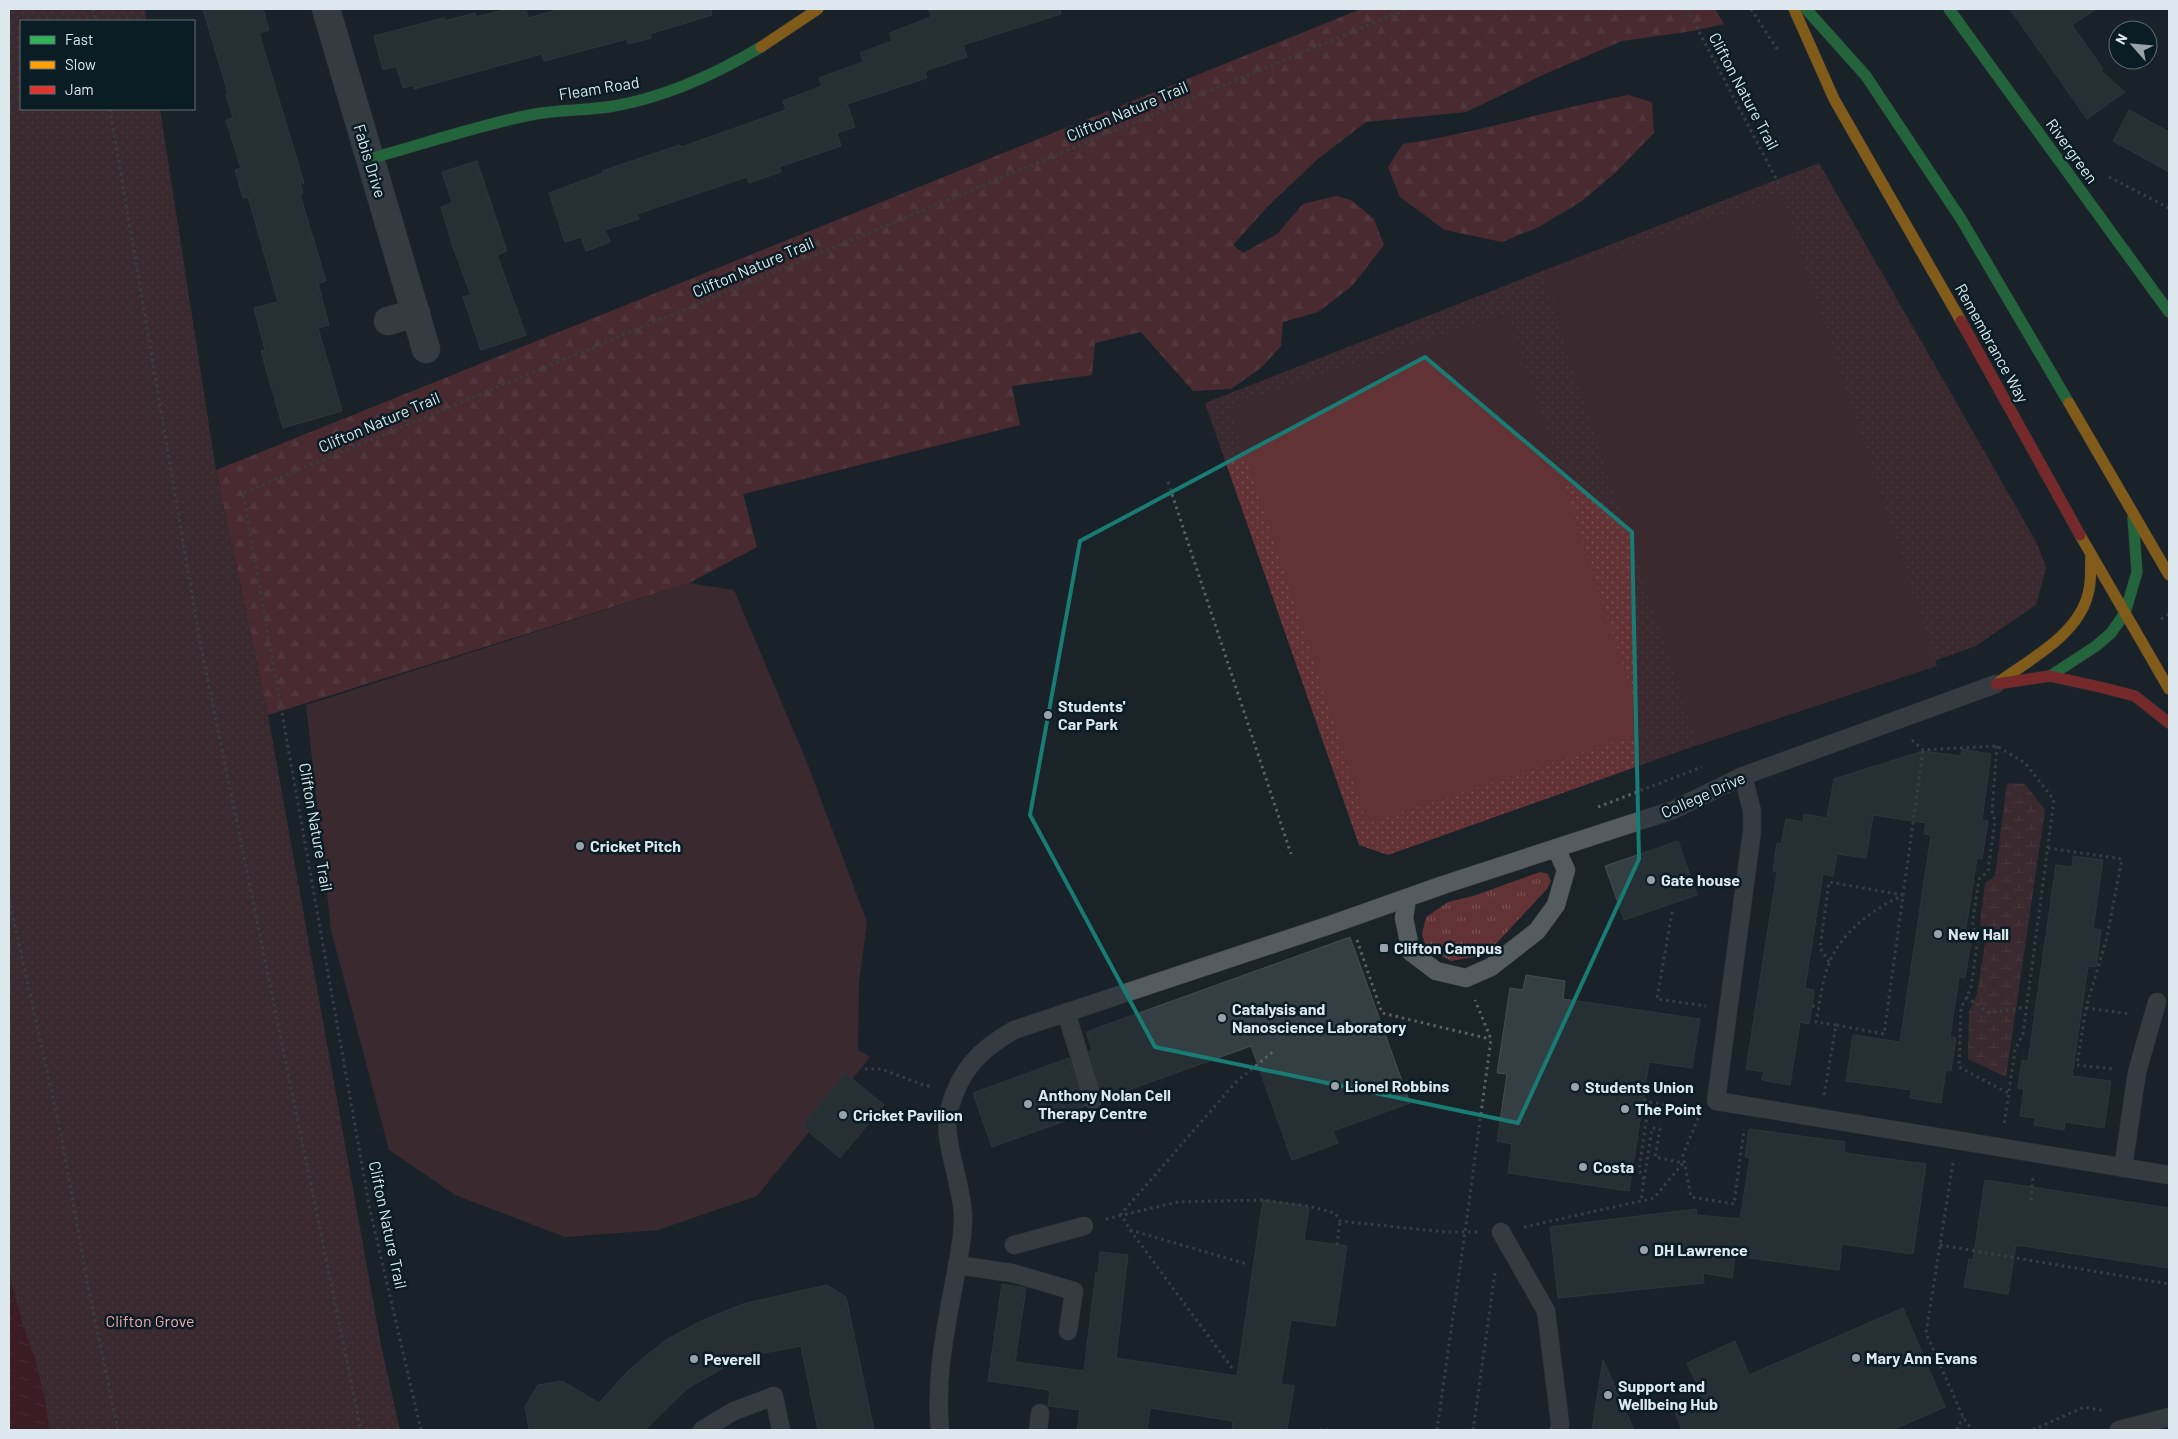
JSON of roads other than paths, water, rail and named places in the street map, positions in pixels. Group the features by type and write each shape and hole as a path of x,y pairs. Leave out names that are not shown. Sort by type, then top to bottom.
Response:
{"main road":[{"name":"Fleam Road","path":"369,159 532,115 614,106 658,95 734,63 764,46 818,9"},
{"name":"Remembrance Way","path":"1794,9 1834,99 1941,285 2091,555 2169,689"},
{"path":"1806,9 1866,76 1961,219 2169,575"},
{"name":"Rivergreen","path":"1948,9 2169,312"},
{"path":"2050,676 2096,646 2112,633 2125,613 2138,572 2133,511"},
{"path":"1996,684 2058,637 2076,618 2087,600 2091,555"},
{"path":"1996,684 2050,676 2135,696 2169,723"}],"street":[{"name":"Fabis Drive","path":"326,9 426,349"},
{"path":"388,321 416,313"}],"lane":[{"name":"College Drive","path":"940,1430 940,1359 963,1218 949,1140 948,1112 956,1089 976,1058 991,1043 1014,1030 1066,1012 1673,810 1743,776 1996,684"},
{"path":"1743,776 1752,811 1752,831 1711,1106 1747,1106 2169,1175"},
{"path":"1407,898 1404,918 1411,952 1436,972 1466,978 1491,968 1519,946 1536,931 1556,905 1566,870 1556,848"},
{"path":"2123,1168 2137,1072 2155,1009"},
{"path":"1066,1012 1093,1100"},
{"path":"1014,1245 1092,1223"},
{"path":"1501,1232 1546,1311 1560,1423 1559,1430"},
{"path":"957,1264 1012,1273 1074,1291 1068,1331"},
{"path":"702,1430 734,1411 774,1396 781,1430"},
{"path":"2119,1430 2169,1417"}],"water":[{"path":"9,1276 24,1329 36,1362 46,1404 49,1430 9,1430"}],"place":[{"name":"Students' Car Park","path":"1048,715"},
{"name":"Cricket Pitch","path":"580,846"},
{"name":"Gate house","path":"1651,880"},
{"name":"New Hall","path":"1938,934"},
{"name":"Clifton Campus","path":"1384,948"},
{"name":"Catalysis and Nanoscience Laboratory","path":"1222,1018"},
{"name":"Lionel Robbins","path":"1335,1086"},
{"name":"Students Union","path":"1575,1087"},
{"name":"Anthony Nolan Cell Therapy Centre","path":"1028,1104"},
{"name":"The Point","path":"1625,1109"},
{"name":"Cricket Pavilion","path":"843,1115"},
{"name":"Costa","path":"1583,1167"},
{"name":"DH Lawrence","path":"1644,1250"},
{"name":"Mary Ann Evans","path":"1856,1358"},
{"name":"Peverell","path":"694,1359"},
{"name":"Support and Wellbeing Hub","path":"1608,1395"}],"park label":[{"name":"Clifton Grove","path":"150,1321"}]}
